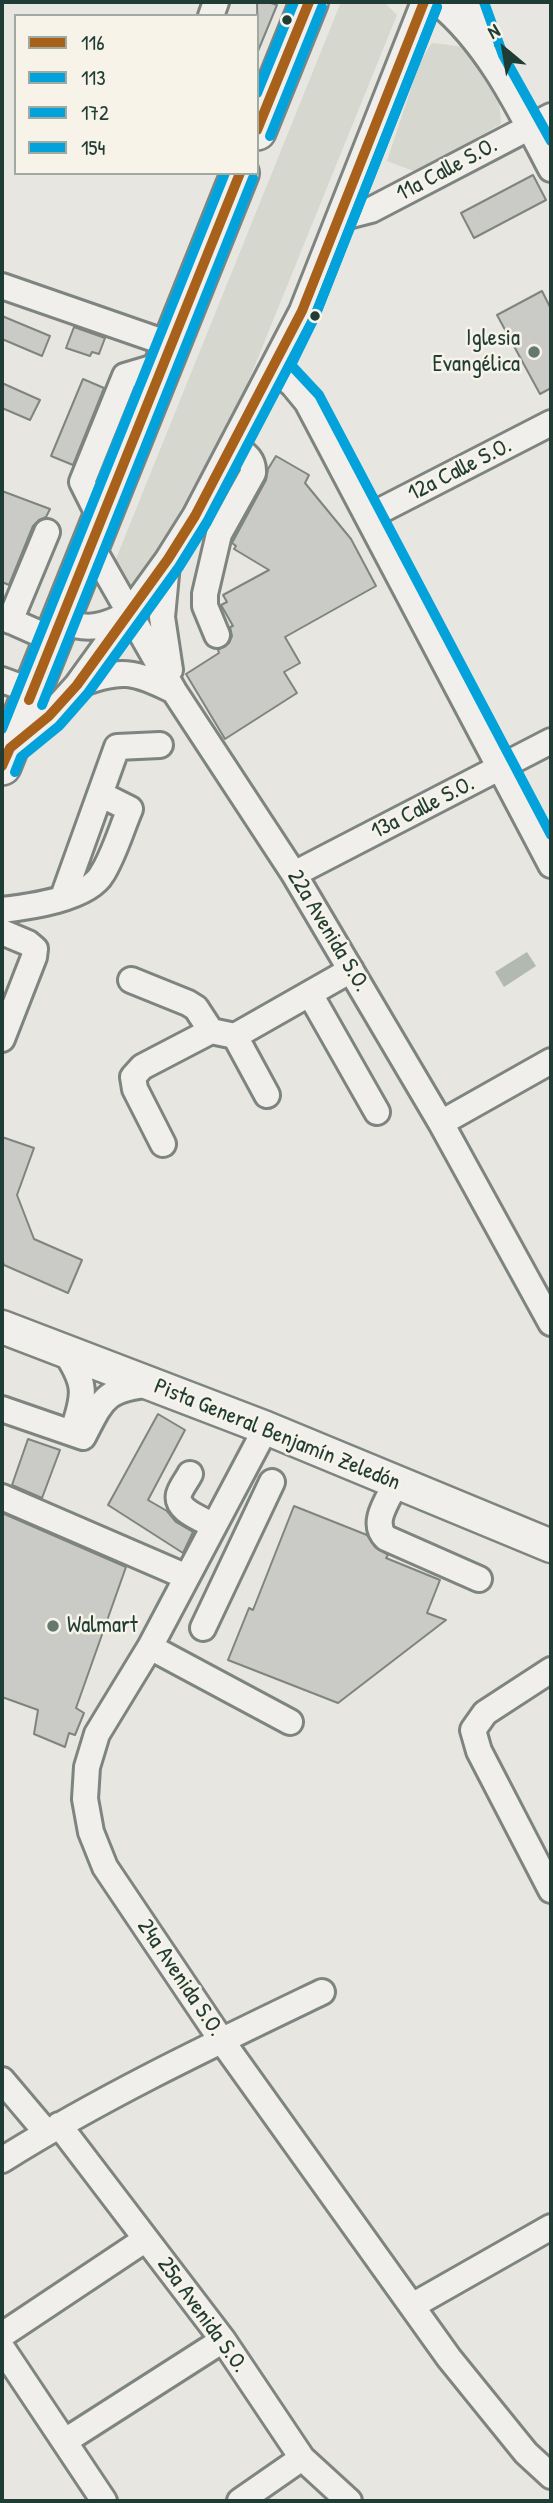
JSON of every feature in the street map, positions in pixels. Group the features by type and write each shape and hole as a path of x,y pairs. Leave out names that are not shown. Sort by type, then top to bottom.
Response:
{"highway":[{"path":"259,126 309,2"},
{"path":"6,757 17,686 58,630 239,175"}],"main road":[{"name":"Pista General Benjamín Zeledón","path":"2,1327 266,1428 551,1546"}],"street":[{"path":"6,757 78,685 168,559 234,446 302,312 424,2"},
{"path":"437,2 456,17 490,61 551,169"},
{"path":"469,2 490,61"},
{"name":"11a Calle S.O.","path":"340,218 371,210 551,116"},
{"path":"2,286 167,355"},
{"path":"274,368 307,402 551,865"},
{"name":"12a Calle S.O.","path":"368,517 551,423"},
{"path":"217,635 205,606 205,594 219,534 253,474 254,465 248,456 234,446"},
{"path":"195,516 219,534"},
{"path":"47,533 6,619 58,630 100,627 130,612"},
{"name":"22a Avenida S.O.","path":"97,534 130,612 174,691 294,874 441,1123 551,1323"},
{"path":"168,559 162,617 164,645 174,691"},
{"path":"78,685 102,675 121,673 143,676 174,691"},
{"name":"13a Calle S.O.","path":"294,874 551,741"},
{"path":"63,897 117,747 160,745"},
{"path":"2,910 31,906 63,897 85,889 102,876 130,809 100,794"},
{"path":"2,932 29,943 35,949 2,1039"},
{"path":"163,1144 135,1089 133,1077 142,1067 310,994 351,970"},
{"path":"131,981 188,1003 196,1009 223,1034 267,1095"},
{"path":"310,994 377,1112"},
{"path":"441,1123 551,1061"},
{"path":"64,1350 83,1383 77,1435"},
{"path":"77,1435 106,1398 117,1390 153,1384"},
{"path":"2,1409 77,1435"},
{"name":"24a Avenida S.O.","path":"266,1428 150,1647 97,1734 87,1768 85,1799 91,1832 105,1867 222,2040 449,2358 526,2453 551,2476"},
{"path":"190,1474 179,1494 179,1502 185,1510 214,1526"},
{"path":"203,1628 272,1482"},
{"path":"396,1483 378,1522 379,1532 386,1538 480,1578"},
{"path":"2,1497 187,1577"},
{"path":"228,1499 257,1514"},
{"path":"150,1647 290,1722"},
{"path":"551,1670 485,1713 473,1730 479,1751 551,1890"},
{"path":"2,2160 53,2128 222,2040 322,1992"},
{"name":"25a Avenida S.O.","path":"2,2080 53,2128 146,2239 223,2340 302,2458 349,2501"},
{"path":"412,2306 551,2227"},
{"path":"2,2334 146,2239"},
{"path":"65,2441 223,2340"},
{"path":"2,2348 104,2501"},
{"path":"240,2501 302,2458"}],"shaded area":[{"path":"341,2 384,2 397,15 242,397 155,558 133,586 120,585 111,571"},
{"path":"432,43 467,47 499,98 501,124 416,172 387,161 420,61"},
{"path":"527,952 536,966 504,987 495,972"}],"building":[{"path":"257,2 277,5 259,49 259,14"},
{"path":"533,175 546,200 474,238 461,213"},
{"name":"Iglesia Evangélica","path":"542,291 551,309 551,388 540,394 497,315"},
{"path":"2,316 50,336 42,356 2,339"},
{"path":"74,327 105,338 99,354 92,352 90,356 66,348"},
{"path":"83,379 104,388 73,465 51,456"},
{"path":"2,383 40,400 30,420 2,408"},
{"path":"276,456 309,475 305,483 351,539 376,586 285,637 300,663 284,672 297,693 225,739 186,674 219,653 218,650 229,643 232,636 230,627 233,626 221,605 227,602 223,595 269,570 234,549 236,546 232,543"},
{"path":"2,491 50,509 46,517 33,526 9,585 2,582"},
{"path":"2,1137 34,1148 17,1195 34,1239 82,1260 68,1293 4,1265"},
{"path":"158,1414 185,1430 148,1500 193,1532 183,1553 108,1505"},
{"path":"28,1439 60,1450 42,1498 12,1485"},
{"path":"294,1506 367,1535 375,1547 388,1555 386,1558 440,1580 427,1613 446,1620 338,1703 228,1660 249,1608 253,1610"},
{"name":"Walmart","path":"2,1513 126,1567 76,1708 84,1713 75,1735 69,1733 65,1747 34,1734 38,1710 2,1697"}],"transit line":[{"name":"172","path":"259,88 294,2"},
{"name":"116","path":"259,125 309,2"},
{"name":"116","path":"2,766 10,748 49,716 77,685 168,559 195,516 302,311 424,2"},
{"name":"154","path":"484,2 503,55 551,141"},
{"name":"113","path":"270,136 322,7"},
{"name":"113","path":"15,772 21,757 59,726 88,693 179,567 207,522 315,316 437,7"},
{"name":"154","path":"437,7 315,316 291,365 319,395 551,835"},
{"name":"172","path":"2,729 224,175"},
{"name":"116","path":"29,700 239,175"},
{"name":"113","path":"42,705 253,178"}],"place":[{"name":"Iglesia Evangélica","path":"534,352"},
{"name":"Walmart","path":"53,1626"}]}
